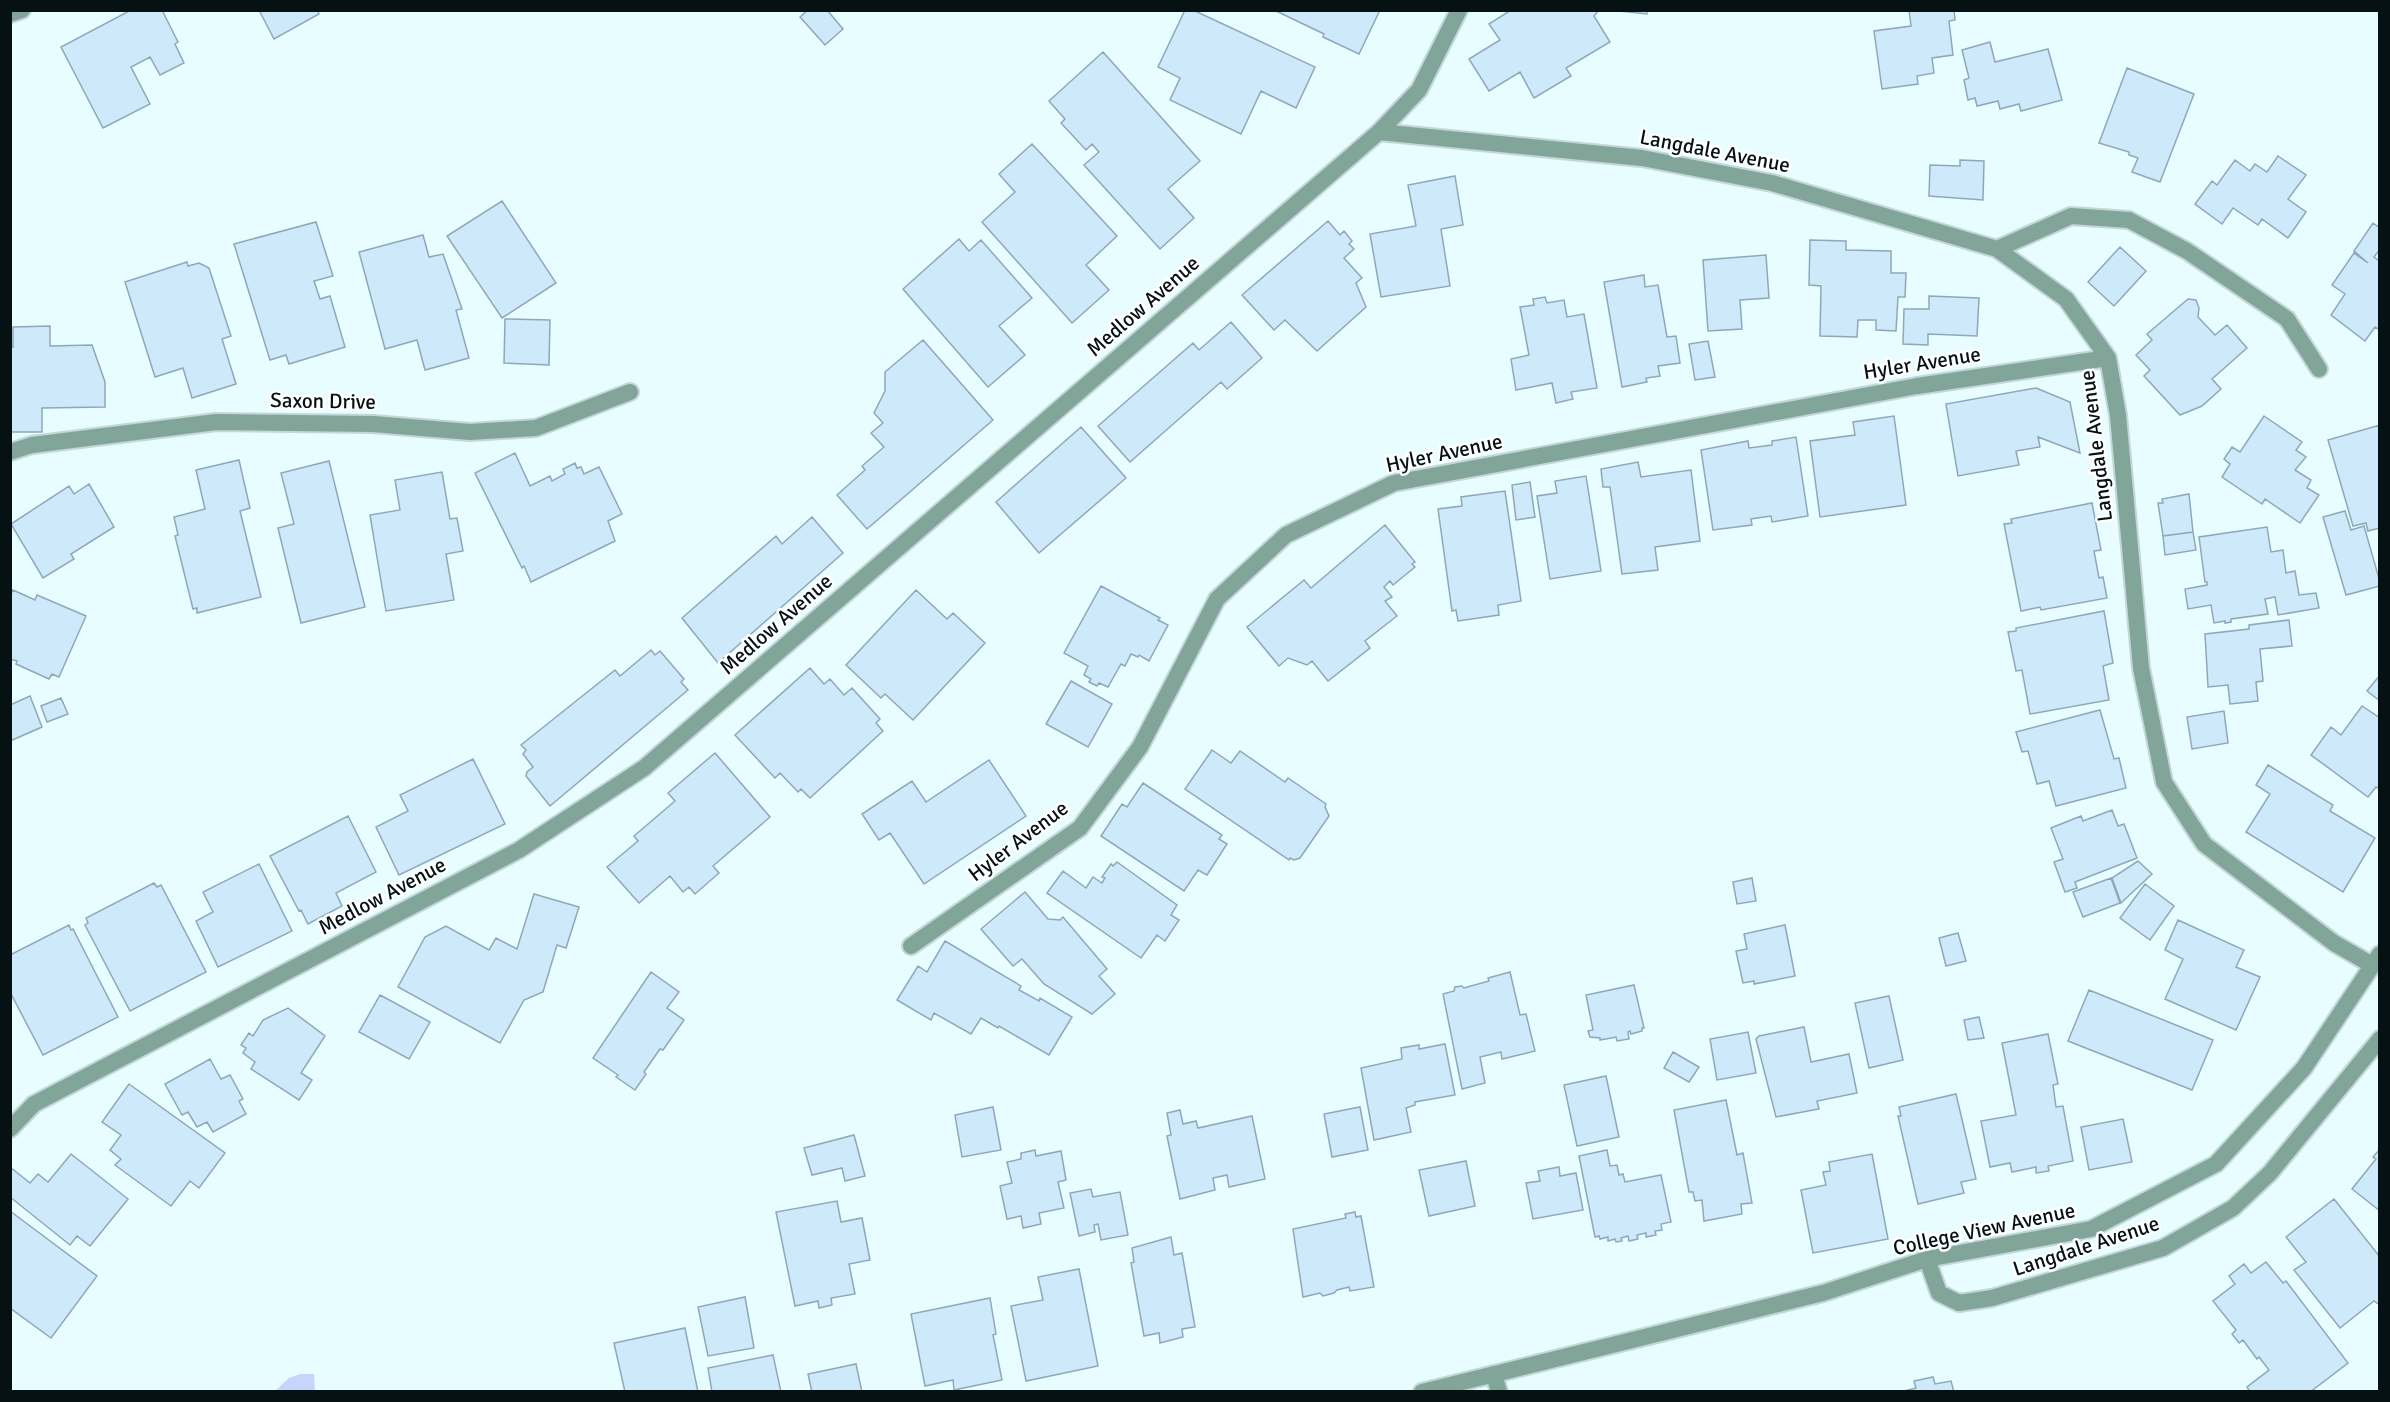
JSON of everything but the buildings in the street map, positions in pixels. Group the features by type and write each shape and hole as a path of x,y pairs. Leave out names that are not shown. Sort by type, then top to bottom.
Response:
{"street":[{"path":"10,14 22,10"},
{"name":"Medlow Avenue","path":"10,1129 34,1104 519,850 644,768 1379,132 1419,90 1459,10"},
{"name":"Langdale Avenue","path":"1379,132 1642,158 1772,183 1997,249 2066,298 2108,358 2118,415 2141,668 2164,782 2204,844 2334,943 2376,960"},
{"path":"1997,249 2071,216 2129,220 2187,251 2287,319 2319,369"},
{"name":"Hyler Avenue","path":"911,946 1080,828 1140,747 1217,599 1286,535 1394,483 1917,386 2108,358"},
{"name":"Saxon Drive","path":"10,452 32,445 216,422 373,424 470,432 536,428 630,392"},
{"name":"College View Avenue","path":"1422,1392 1823,1293 1927,1259 2091,1229 2216,1164 2304,1068 2376,960"},
{"name":"Langdale Avenue","path":"1927,1259 1940,1293 1959,1303 1992,1298 2163,1248 2233,1208 2270,1173 2379,1039"},
{"path":"1494,1374 1499,1392"}],"water":[{"path":"300,1374 314,1374 315,1391 275,1391 289,1378"}]}
